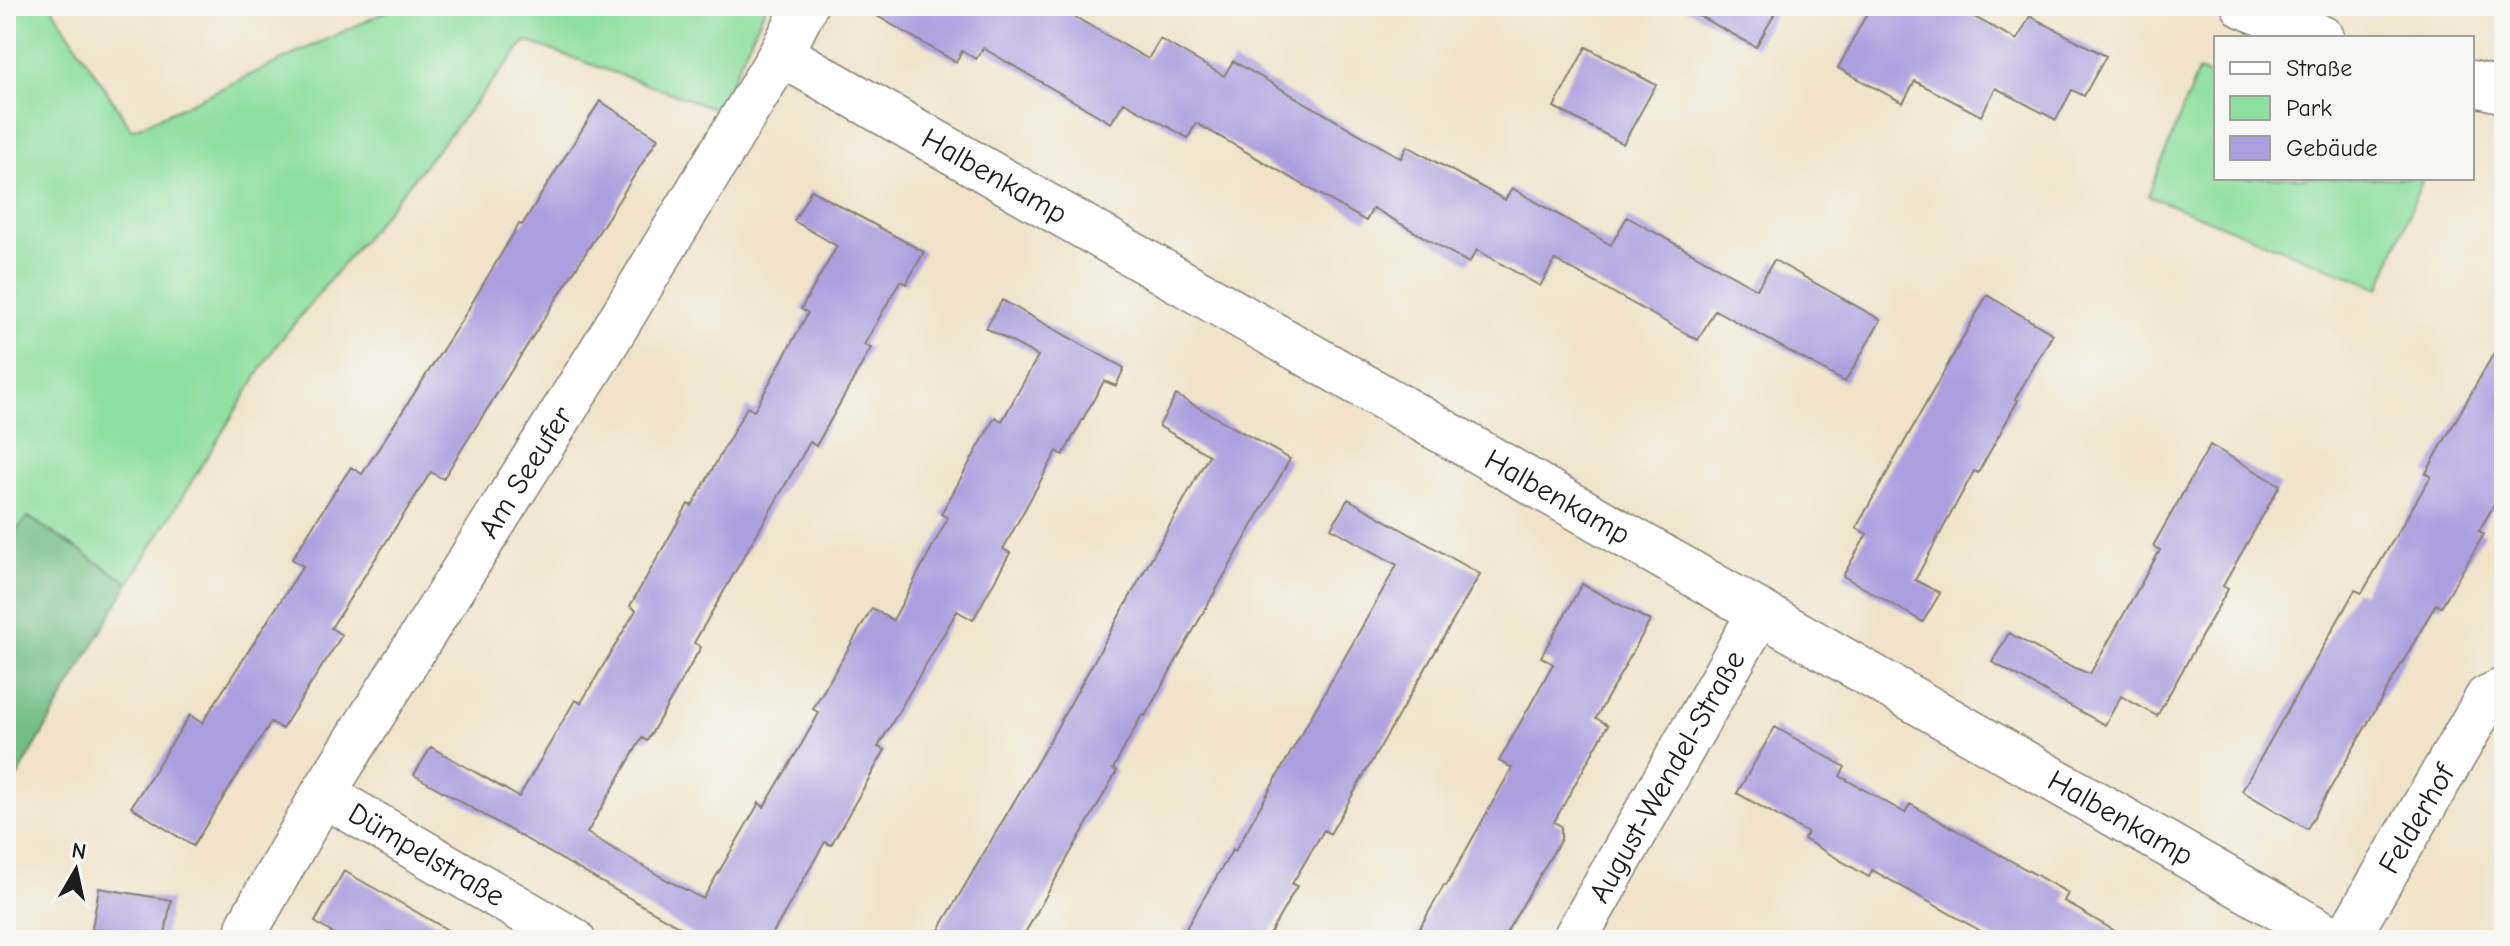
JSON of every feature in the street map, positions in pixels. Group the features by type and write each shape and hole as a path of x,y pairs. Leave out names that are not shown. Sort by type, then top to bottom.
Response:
{"street":[{"name":"Am Seeufer","path":"245,940 249,925 323,794 600,353 781,54 805,6"},
{"path":"2244,6 2317,36"},
{"name":"Halbenkamp","path":"781,54 2335,940"},
{"path":"2474,84 2504,91"},
{"name":"August-Wendel-Straße","path":"1574,940 1760,612"},
{"name":"Felderhof","path":"2346,940 2498,686"},
{"name":"Dümpelstraße","path":"323,794 573,940"}],"green space":[{"path":"6,6 51,6 132,130 398,6 766,6 718,110 526,41 275,347 129,583 29,517 6,541"},
{"path":"2198,71 2214,77 2214,180 2422,180 2380,288 2148,196"},
{"path":"28,517 129,583 6,797 6,541"}],"building":[{"path":"860,6 1056,6 1148,59 1160,39 1224,76 1233,61 1401,158 1407,146 1505,200 1512,188 1611,245 1627,217 1757,289 1774,260 1881,320 1845,382 1715,310 1698,340 1555,260 1540,286 1477,250 1469,263 1373,208 1366,221 1196,123 1188,138 1124,102 1111,123 983,48 976,59 962,51 956,62"},
{"path":"1681,6 1779,6 1756,47"},
{"path":"1871,6 1954,6 2017,40 2030,16 2106,56 2084,96 2072,90 2056,120 1996,88 1981,116 1915,81 1903,103 1838,68"},
{"path":"1586,47 1656,85 1623,144 1554,107"},
{"path":"600,101 658,138 443,479 431,472 331,628 342,635 282,729 271,722 193,846 131,807 190,715 202,723 303,566 292,559 331,497 351,467 362,474"},
{"path":"811,190 924,252 906,284 900,281 864,345 871,348 816,446 810,442 694,643 701,647 647,741 642,738 587,833 663,878 703,899 759,803 764,807 801,745 819,713 813,709 872,608 893,620 948,518 941,514 995,417 1002,421 1038,356 986,328 1002,300 1124,368 1116,386 1104,381 1063,455 1057,451 1003,549 1010,553 973,620 957,611 878,747 885,750 831,845 825,842 769,940 703,940 414,775 431,747 519,797 575,700 581,703 636,610 630,606 688,504 692,506 747,407 754,411 808,313 801,309 837,246 794,221"},
{"path":"1987,295 2053,334 2015,399 2018,400 1978,473 1974,471 1915,580 1940,593 1923,622 1843,576 1867,534 1856,528"},
{"path":"2504,335 2504,488 2479,531 2484,534 2441,607 2436,604 2307,829 2242,791 2355,590 2362,593 2431,476 2426,473"},
{"path":"1176,395 1290,459 1145,716 1142,715 1113,769 1117,771 1021,940 933,940 1050,740 1209,455 1159,426"},
{"path":"2210,445 2280,485 2223,586 2228,589 2157,716 2121,696 2105,725 1992,662 2009,633 2090,674 2160,550 2153,546"},
{"path":"1348,499 1480,574 1330,834 1324,830 1292,884 1297,886 1266,940 1179,940 1233,849 1235,851 1397,565 1331,528"},
{"path":"1582,584 1650,621 1596,718 1608,725 1554,822 1561,826 1561,839 1502,940 1413,940 1512,768 1499,761 1553,664 1541,657"},
{"path":"1775,727 1845,767 1840,776 1905,813 1910,804 2068,893 2064,901 2130,940 1997,940 1872,870 1869,877 1804,839 1808,833 1737,793"},
{"path":"344,871 465,940 343,940 315,922"},
{"path":"99,888 171,900 164,940 90,940"}]}
